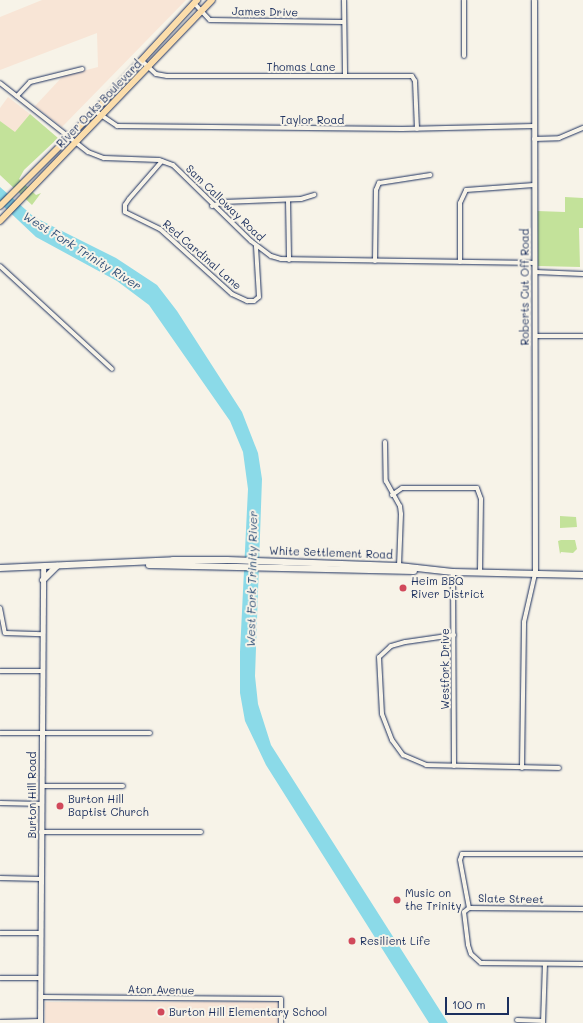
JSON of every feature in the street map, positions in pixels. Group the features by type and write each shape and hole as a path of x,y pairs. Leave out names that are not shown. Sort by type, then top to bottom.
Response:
{"main road":[{"name":"River Oaks Boulevard","path":"0,221 212,0"},
{"name":"River Oaks Boulevard","path":"0,206 95,111 195,2"},
{"name":"White Settlement Road","path":"0,568 118,564 173,560 227,560 282,561 423,571 583,575"},
{"name":"White Settlement Road","path":"118,564 384,569 399,566 423,571"},
{"path":"43,580 57,566"}],"street":[{"path":"344,0 343,22 345,76"},
{"path":"464,0 464,56"},
{"name":"Roberts Cut Off Road","path":"534,0 535,574"},
{"name":"James Drive","path":"195,2 201,12 210,20 343,22"},
{"name":"Thomas Lane","path":"142,61 156,74 167,76 414,77 417,129"},
{"path":"17,96 30,82 82,69"},
{"name":"Sam Calloway Road","path":"0,83 75,144 104,158 162,161 173,165 212,206 256,246 271,256 289,260 535,263"},
{"name":"Taylor Road","path":"95,111 101,117 117,126 417,129 534,126"},
{"path":"534,139 559,138 583,128"},
{"name":"Red Cardinal Lane","path":"162,161 129,199 125,205 125,212 160,229 232,294 247,301 254,301 259,297 256,246"},
{"path":"375,261 376,190 379,183 430,174"},
{"path":"460,262 460,202 466,190 534,186"},
{"path":"212,206 223,202 288,200 306,198 314,195"},
{"path":"288,200 289,260"},
{"path":"0,266 112,369"},
{"path":"535,272 583,274"},
{"path":"535,336 583,336"},
{"path":"385,442 386,482 392,495 400,506 401,514 399,566"},
{"path":"392,495 402,488 477,488 481,499 480,573"},
{"name":"Burton Hill Road","path":"40,1022 43,566"},
{"name":"Westfork Drive","path":"453,572 454,766"},
{"path":"522,768 524,622 535,574"},
{"path":"0,608 5,633 43,634"},
{"path":"454,635 417,639 391,646 382,652 378,661 382,714 392,740 403,755 419,764 559,768"},
{"path":"0,671 42,671"},
{"path":"0,733 150,733"},
{"path":"42,786 123,786"},
{"path":"0,803 42,804"},
{"path":"41,832 201,832"},
{"name":"Slate Street","path":"583,854 462,854 460,868 469,908 583,909"},
{"path":"0,878 41,879"},
{"path":"469,908 464,912 468,945 471,954 481,963 583,964"},
{"path":"0,932 41,933"},
{"path":"517,1020 543,1022 545,964"},
{"path":"0,978 41,978"},
{"name":"Aton Avenue","path":"41,997 281,999 281,1023"},
{"path":"0,1022 40,1022"}],"shaded area":[{"path":"42,0 186,0 62,127 35,106 63,76 98,67 97,33 0,70 0,17"},
{"path":"8,97 30,114 15,133 0,121 0,108"},
{"name":"Burton Hill Elementary School","path":"45,1002 278,1002 278,1023 45,1023"}],"green space":[{"path":"30,114 58,138 24,170 19,179 36,195 41,193 32,205 0,175 0,121 15,132"},
{"path":"565,197 583,198 583,228 579,228 580,267 538,266 537,211 565,212"},
{"path":"560,516 576,517 577,527 560,528"},
{"path":"575,540 577,549 573,553 561,552 560,554 558,541"}],"water":[{"name":"West Fork Trinity River","path":"0,187 34,217 116,258 157,285 177,311 242,412 258,453 262,479 255,676 258,704 271,745 448,1023 429,1023 266,765 245,721 240,693 240,652 248,489 243,452 230,421 149,305 117,281 36,237 0,203"}],"place":[{"name":"Heim BBQ River District","path":"403,588"},
{"name":"Burton Hill Baptist Church","path":"60,806"},
{"name":"Music on the Trinity","path":"397,900"},
{"name":"Resilient Life","path":"352,941"},
{"name":"Burton Hill Elementary School","path":"161,1012"}]}
